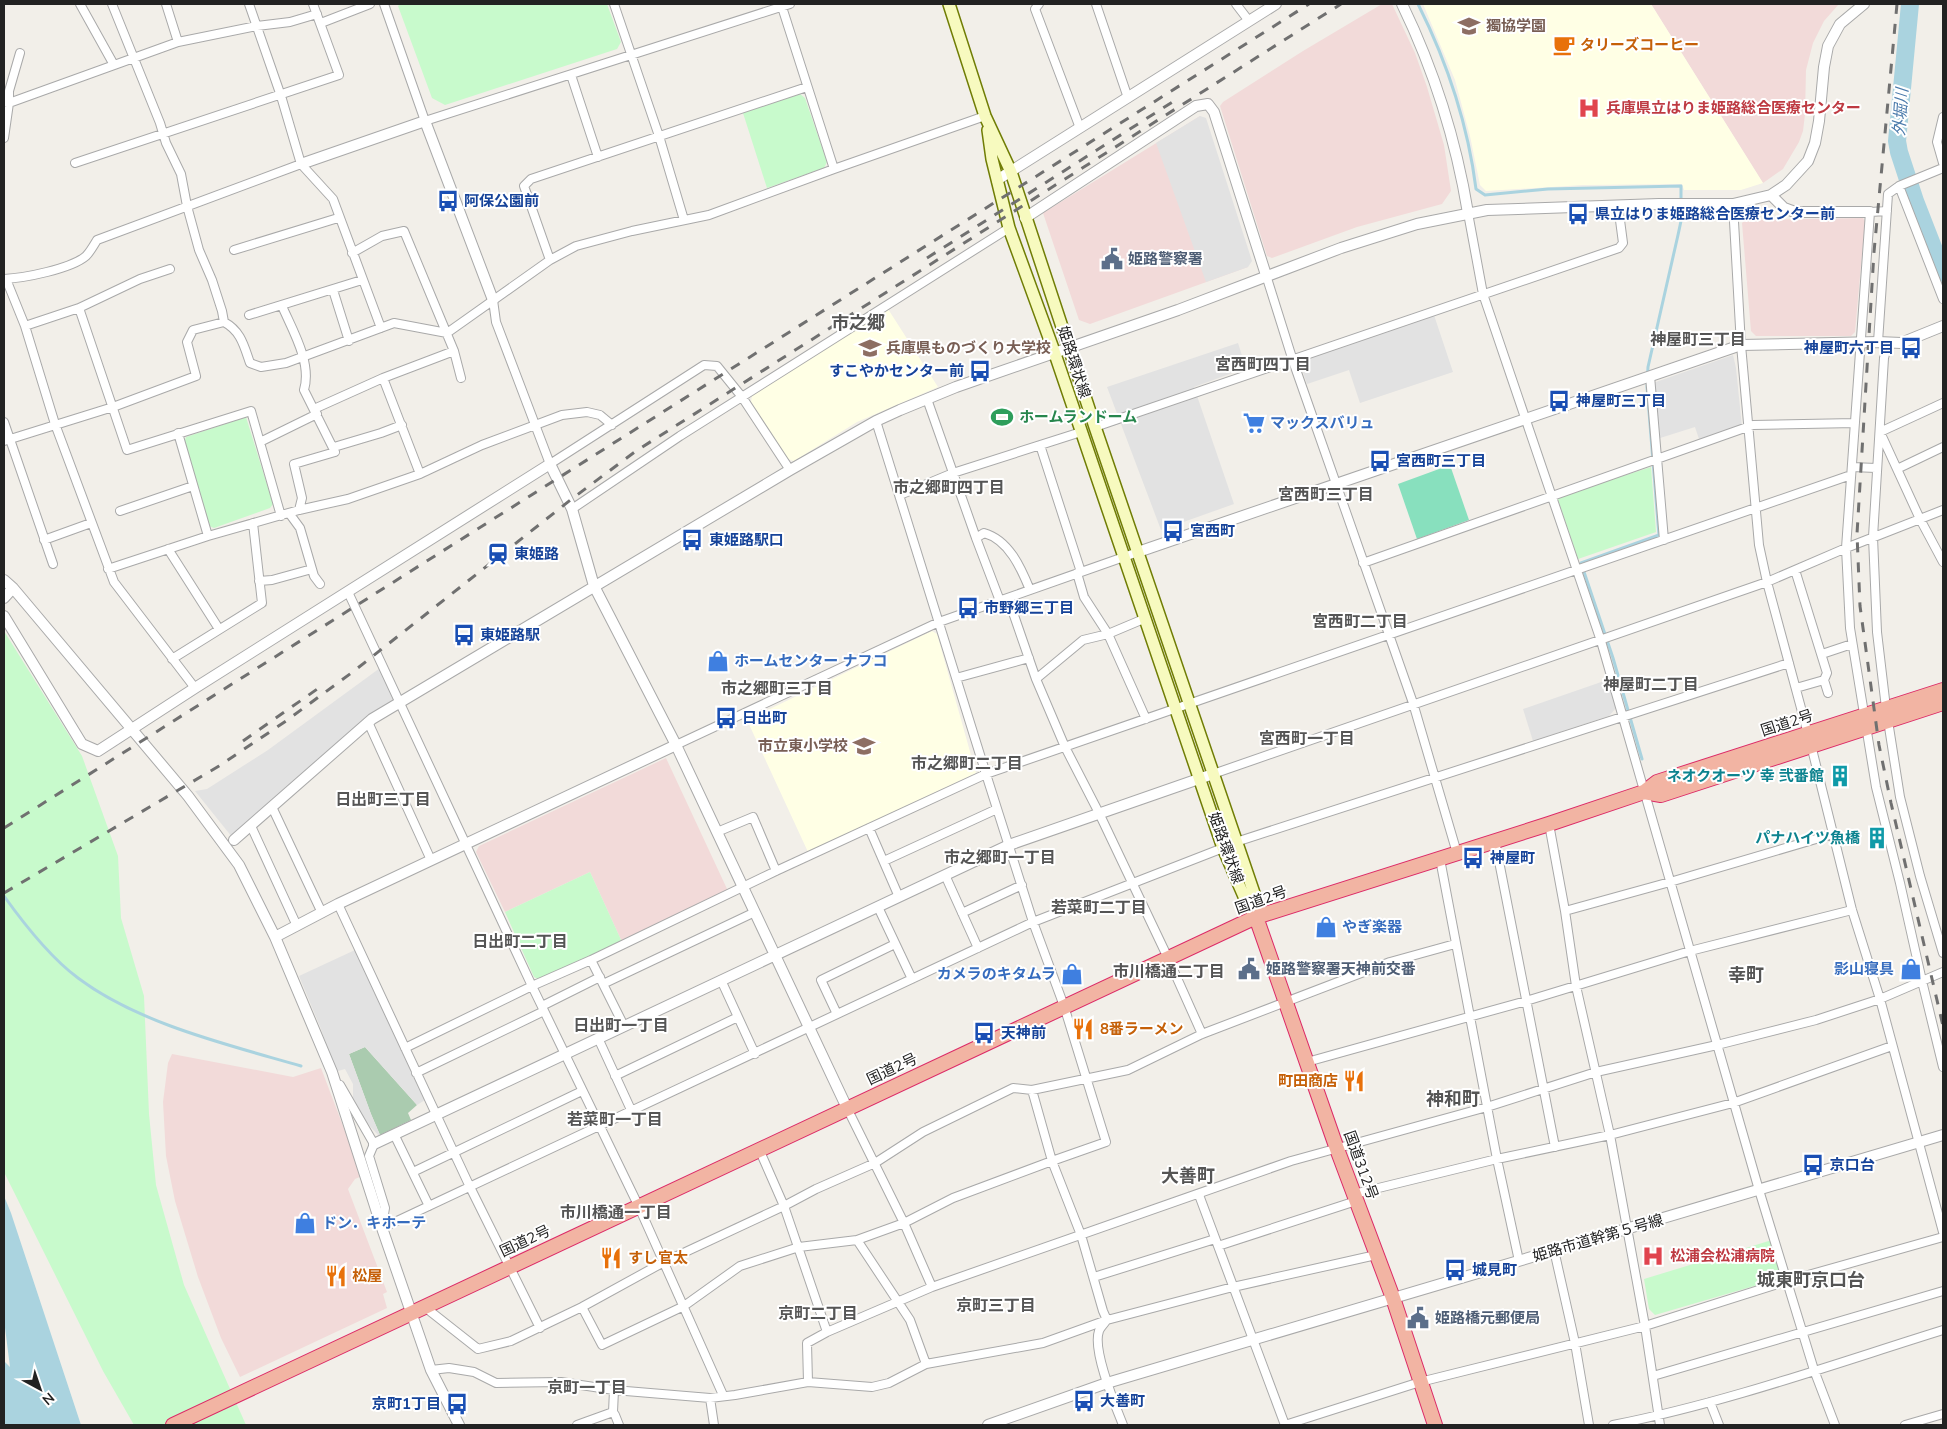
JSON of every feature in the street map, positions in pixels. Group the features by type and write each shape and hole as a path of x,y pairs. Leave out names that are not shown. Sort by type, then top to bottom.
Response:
{"highway":[{"name":"国道2号","path":"1887,714 1943,690"},
{"name":"国道2号","path":"173,1425 426,1308 759,1149 1256,917 1644,792 1660,795 1864,721 1887,714 1943,703"},
{"name":"国道312号","path":"1256,917 1337,1149 1393,1298 1435,1425"}],"main road":[{"name":"姫路環状線","path":"949,4 986,116 1011,172 1255,896 1256,917"},
{"name":"姫路環状線","path":"986,116 997,180 1009,228 1055,354 1224,848 1246,901 1256,917"}],"street":[{"path":"80,4 114,65"},
{"path":"112,4 163,135 181,174 187,206 199,250 212,280 224,322"},
{"path":"166,4 178,42"},
{"path":"249,4 302,164 333,200 338,218 381,328"},
{"path":"75,163 281,96 339,75 314,4"},
{"path":"321,23 370,4"},
{"path":"384,4 425,121 493,300 496,322 550,464 572,509 594,586 676,745 847,1108 904,1223 932,1287"},
{"path":"614,4 659,136 684,220"},
{"path":"1096,4 1128,98"},
{"path":"1236,4 1249,21"},
{"path":"997,180 1276,4"},
{"path":"1402,4 1421,43 1438,90 1455,147 1483,294 1601,641 1733,1103 1814,1370 1835,1425"},
{"path":"234,840 368,722 876,420 927,399 1178,310 1266,275 1409,226 1468,212 1618,205 1732,204 1771,195 1786,185 1808,161 1815,143 1819,121 1824,66 1828,46 1840,24 1864,4"},
{"path":"195,688 114,582 55,424 25,326 5,279 43,273 79,260 87,255 97,240 302,164 425,121 786,5 807,87 834,169"},
{"path":"1035,5 1080,128"},
{"path":"7,103 178,42 256,26 290,22 317,14"},
{"path":"4,138 9,91 20,53"},
{"path":"571,75 598,157"},
{"path":"550,260 524,186 531,179 807,87"},
{"path":"1025,218 1196,106 1208,104 1214,112 1294,360 1413,704 1457,853"},
{"path":"6,439 113,407 196,376 187,342 193,330 224,322 232,326 240,335 250,363 261,368 286,363 394,323 447,333 550,260 576,246 709,215 986,116"},
{"path":"1943,117 1937,142 1943,163"},
{"path":"1943,168 1899,186 1888,194 1884,358 1873,537 1877,632 1900,796 1920,876 1943,953"},
{"path":"1899,186 1943,299"},
{"path":"1771,195 1784,208 1795,212 1887,212"},
{"path":"1732,204 1741,345 1759,545 1788,663 1810,739 1852,910 1880,999 1943,1232"},
{"path":"1096,427 1619,248 1623,243 1618,205"},
{"path":"1870,212 1846,548 1852,644 1876,786 1943,1067"},
{"path":"234,250 338,218"},
{"path":"572,509 680,436 1009,228"},
{"path":"352,253 382,236 404,231 447,333 462,378"},
{"path":"25,326 79,308 140,280 170,269"},
{"path":"249,315 362,280"},
{"path":"333,290 349,341"},
{"path":"282,306 303,353 307,380 304,390 335,452 294,464 302,498 298,510"},
{"path":"79,308 126,450 251,411 281,516"},
{"path":"275,937 338,904 939,622 1125,556 1741,345 1860,342 1902,343 1943,326"},
{"path":"260,442 383,378 454,351"},
{"path":"4,616 82,744 98,751 704,365 717,366 742,397 790,470"},
{"path":"1650,376 1664,540"},
{"path":"383,378 420,474"},
{"path":"927,399 976,538 1004,599 1065,746 1168,958 1202,1034"},
{"path":"1880,432 1943,403"},
{"path":"108,569 208,536 298,510 348,499 420,474 482,445 562,415 587,412 600,415 612,424"},
{"path":"582,1307 602,1345 684,1306 740,1266 799,1248 857,1240 904,1223 953,1198 1052,1160 1106,1142 1064,1006 1033,922 997,809 876,420"},
{"path":"4,422 6,439 53,564"},
{"path":"1363,563 1753,425 1855,423"},
{"path":"334,447 402,425"},
{"path":"900,494 953,473 1081,432"},
{"path":"1880,432 1920,520 1943,562"},
{"path":"178,433 208,536"},
{"path":"1040,445 1079,573 1084,596 1108,634 1146,719"},
{"path":"1897,469 1943,447"},
{"path":"405,1048 532,986 986,774 1176,709 1388,633 1576,571 1755,508 1851,471 1876,468"},
{"path":"120,511 193,486"},
{"path":"382,1228 385,1208 369,1156 374,1144 899,896 1010,845 1200,777 1601,641 1767,582 1846,548 1943,510"},
{"path":"289,513 300,528 314,576 320,584"},
{"path":"172,659 262,603 253,523"},
{"path":"44,540 91,524"},
{"path":"976,538 984,533 994,536 1018,561 1030,590"},
{"path":"168,549 219,629"},
{"path":"259,581 272,580 312,568"},
{"path":"1795,570 1822,654 1827,673 1824,680 1828,693"},
{"path":"4,580 188,796 239,865 275,937 332,1072 382,1228 431,1370 460,1425"},
{"path":"4,598 12,588"},
{"path":"348,592 532,986 639,1207 723,1395"},
{"path":"1036,679 1083,640 1108,634 1146,618"},
{"path":"1822,654 1852,644"},
{"path":"956,678 1029,658"},
{"path":"1236,842 1788,663"},
{"path":"1796,688 1824,680"},
{"path":"368,722 431,860"},
{"path":"272,807 322,913"},
{"path":"884,861 997,809"},
{"path":"717,832 753,817 776,871"},
{"path":"1549,824 1576,986 1610,1135 1645,1326 1660,1425"},
{"path":"251,826 297,926"},
{"path":"869,828 899,896"},
{"path":"1565,911 1833,834"},
{"path":"1495,841 1555,1146"},
{"path":"382,1228 1033,922 1224,848"},
{"path":"1440,859 1497,1160 1519,1261"},
{"path":"945,875 978,948"},
{"path":"962,913 1022,885"},
{"path":"338,904 470,1187 540,1328"},
{"path":"878,907 912,979"},
{"path":"1308,1062 1526,1001 1690,952 1852,910"},
{"path":"416,1073 543,1008 755,912"},
{"path":"837,1014 821,980 895,944"},
{"path":"426,1308 478,1348 511,1341 582,1307 664,1262 874,1163 923,1132 1012,1088 1032,1090 1128,1070 1202,1034 1390,962 1455,944"},
{"path":"591,960 624,1026"},
{"path":"808,1382 807,1343 827,1332 932,1287 1199,1195 1291,1161 1487,1107 1596,1072 1717,1045 1816,1020 1880,999 1943,972"},
{"path":"721,980 754,1054"},
{"path":"615,1076 738,1017"},
{"path":"598,1038 632,1112"},
{"path":"1094,1277 1216,1243 1355,1198 1497,1160 1610,1135 1733,1103 1892,1046"},
{"path":"332,1072 374,1144"},
{"path":"1032,1090 1052,1160 1081,1235 1107,1320"},
{"path":"413,1172 582,1091"},
{"path":"394,1134 429,1206"},
{"name":"姫路市道幹第５号線","path":"988,1425 1013,1421 1107,1384 1943,1135"},
{"path":"759,1149 784,1206 827,1332"},
{"path":"1199,1195 1285,1425 1420,1382 1645,1326 1787,1281 1943,1237"},
{"path":"857,1240 910,1320 926,1364"},
{"path":"1554,1250 1575,1343 1590,1425"},
{"path":"431,1370 449,1368 474,1372 496,1383 561,1382 614,1390 710,1398 808,1382 872,1387 889,1383 926,1364 1044,1343 1107,1320 1233,1287 1376,1255"},
{"path":"1653,1376 1943,1291"},
{"path":"1107,1320 1099,1330 1098,1346 1107,1384 1123,1425"},
{"path":"1613,1425 1659,1416 1710,1402 1943,1330"},
{"path":"614,1390 613,1412 619,1425"},
{"path":"710,1398 714,1425"},
{"path":"1710,1402 1719,1425"},
{"path":"577,1425 613,1412"},
{"path":"1905,1425 1943,1414"}],"shaded area":[{"path":"1382,4 1392,4 1415,53 1444,145 1451,191 1442,204 1357,227 1272,258 1267,256 1220,106 1223,102 1303,51"},
{"name":"兵庫県立はりま姫路総合医療センター","path":"1423,4 1651,4 1763,183 1741,190 1684,190 1682,184 1583,185 1486,191 1480,185 1470,136 1455,80"},
{"path":"1651,4 1839,4 1824,21 1813,43 1806,70 1803,131 1799,142 1783,169 1763,183"},
{"path":"1200,116 1248,267 1090,324 1079,320 1043,213"},
{"path":"1200,116 1206,118 1252,261 1248,267 1206,282 1156,143"},
{"path":"1863,218 1865,221 1855,332 1851,336 1756,336 1751,331 1742,223 1745,220"},
{"name":"兵庫県ものづくり大学校","path":"888,309 938,387 857,422 794,461 788,459 751,402 752,396"},
{"path":"1434,315 1453,372 1360,403 1349,370 1307,384 1299,360"},
{"path":"1238,343 1246,368 1194,387 1234,504 1161,530 1107,387"},
{"path":"1733,355 1742,427 1700,442 1695,427 1657,439 1653,383"},
{"name":"市立東小学校","path":"932,631 937,634 976,773 808,852 747,720"},
{"path":"380,668 394,699 366,719 232,837 195,791 207,789 268,750"},
{"path":"1607,680 1616,708 1609,716 1533,741 1523,709"},
{"path":"666,758 728,891 622,942 590,872 505,912 476,852 479,846"},
{"path":"355,950 425,1100 417,1105 365,1047 349,1054 379,1136 365,1121 353,1098 353,1084 345,1069 338,1071 332,1062 321,1029 299,976"},
{"path":"365,1047 417,1105 408,1113 411,1120 380,1135 349,1054"},
{"path":"172,1054 293,1077 321,1068 362,1176 355,1179 348,1189 387,1292 383,1294 387,1308 240,1377 221,1338 198,1277 175,1201 166,1156 163,1102 168,1063"}],"green space":[{"path":"400,4 607,4 621,42 617,49 445,105 432,98 398,6"},
{"path":"800,94 805,98 827,162 824,168 767,188 743,113"},
{"path":"246,417 273,504 270,508 214,528 209,526 184,443 186,437"},
{"path":"1450,465 1469,520 1417,539 1398,484"},
{"path":"1651,467 1656,532 1578,559 1557,497"},
{"path":"4,631 82,756 118,856 121,918 144,996 149,1114 156,1185 184,1285 246,1425 134,1425 103,1371 4,1172"},
{"path":"590,872 622,942 540,980 534,977 505,912"},
{"path":"1772,1240 1781,1274 1778,1279 1655,1315 1649,1309 1644,1279"}],"water":[{"path":"4,1196 81,1425 4,1425 4,1361 10,1367 4,1320"}],"waterway":[{"path":"1418,4 1438,48 1455,94 1468,141 1476,189 1485,195 1548,189 1681,186 1681,221 1648,367 1647,387 1659,535 1581,563 1613,658 1642,759"},
{"name":"外堀川","path":"1910,4 1897,141 1915,201 1943,273"},
{"path":"4,896 48,951 78,978 102,994 156,1021 215,1041 301,1066"}],"railway":[{"path":"4,828 1309,4"},
{"path":"4,893 219,766 286,721 354,671 573,498 636,451 1341,4"},
{"path":"1897,4 1874,252 1857,534 1860,606 1879,745 1943,1026"},
{"path":"927,258 1174,101"},
{"path":"243,741 323,685"}],"place":[{"name":"獨協学園","path":"1469,26"},
{"name":"タリーズコーヒー","path":"1564,45"},
{"name":"兵庫県立はりま姫路総合医療センター","path":"1589,108"},
{"name":"阿保公園前","path":"448,201"},
{"name":"県立はりま姫路総合医療センター前","path":"1578,214"},
{"name":"姫路警察署","path":"1112,259"},
{"name":"兵庫県ものづくり大学校","path":"870,348"},
{"name":"神屋町六丁目","path":"1911,348"},
{"name":"すこやかセンター前","path":"980,371"},
{"name":"神屋町三丁目","path":"1559,401"},
{"name":"ホームランドーム","path":"1002,417"},
{"name":"マックスバリュ","path":"1254,423"},
{"name":"宮西町三丁目","path":"1380,461"},
{"name":"宮西町","path":"1173,531"},
{"name":"東姫路駅口","path":"692,540"},
{"name":"東姫路","path":"498,554"},
{"name":"市野郷三丁目","path":"968,608"},
{"name":"東姫路駅","path":"464,635"},
{"name":"ホームセンター ナフコ","path":"718,661"},
{"name":"日出町","path":"726,718"},
{"name":"市立東小学校","path":"864,746"},
{"name":"ネオクオーツ 幸 弐番館","path":"1840,776"},
{"name":"パナハイツ魚橋","path":"1877,838"},
{"name":"神屋町","path":"1473,858"},
{"name":"やぎ楽器","path":"1326,927"},
{"name":"姫路警察署天神前交番","path":"1249,969"},
{"name":"影山寝具","path":"1911,969"},
{"name":"カメラのキタムラ","path":"1072,974"},
{"name":"8番ラーメン","path":"1083,1029"},
{"name":"天神前","path":"984,1033"},
{"name":"町田商店","path":"1354,1081"},
{"name":"京口台","path":"1813,1165"},
{"name":"ドン．キホーテ","path":"305,1223"},
{"name":"松浦会松浦病院","path":"1653,1256"},
{"name":"すし官太","path":"611,1258"},
{"name":"城見町","path":"1455,1270"},
{"name":"松屋","path":"336,1276"},
{"name":"姫路橋元郵便局","path":"1418,1318"},
{"name":"大善町","path":"1084,1401"},
{"name":"京町1丁目","path":"457,1404"}],"district":[{"name":"市之郷","path":"858,323"},
{"name":"神屋町三丁目","path":"1698,339"},
{"name":"宮西町四丁目","path":"1263,364"},
{"name":"市之郷町四丁目","path":"949,487"},
{"name":"宮西町三丁目","path":"1326,494"},
{"name":"宮西町二丁目","path":"1360,621"},
{"name":"神屋町二丁目","path":"1651,684"},
{"name":"市之郷町三丁目","path":"777,688"},
{"name":"宮西町一丁目","path":"1307,738"},
{"name":"市之郷町二丁目","path":"967,763"},
{"name":"日出町三丁目","path":"383,799"},
{"name":"市之郷町一丁目","path":"1000,857"},
{"name":"若菜町二丁目","path":"1099,907"},
{"name":"日出町二丁目","path":"520,941"},
{"name":"市川橋通二丁目","path":"1169,971"},
{"name":"幸町","path":"1746,975"},
{"name":"日出町一丁目","path":"621,1025"},
{"name":"神和町","path":"1453,1099"},
{"name":"若菜町一丁目","path":"615,1119"},
{"name":"大善町","path":"1188,1176"},
{"name":"市川橋通一丁目","path":"616,1212"},
{"name":"城東町京口台","path":"1811,1280"},
{"name":"京町三丁目","path":"996,1305"},
{"name":"京町二丁目","path":"818,1313"},
{"name":"京町一丁目","path":"587,1387"}]}
